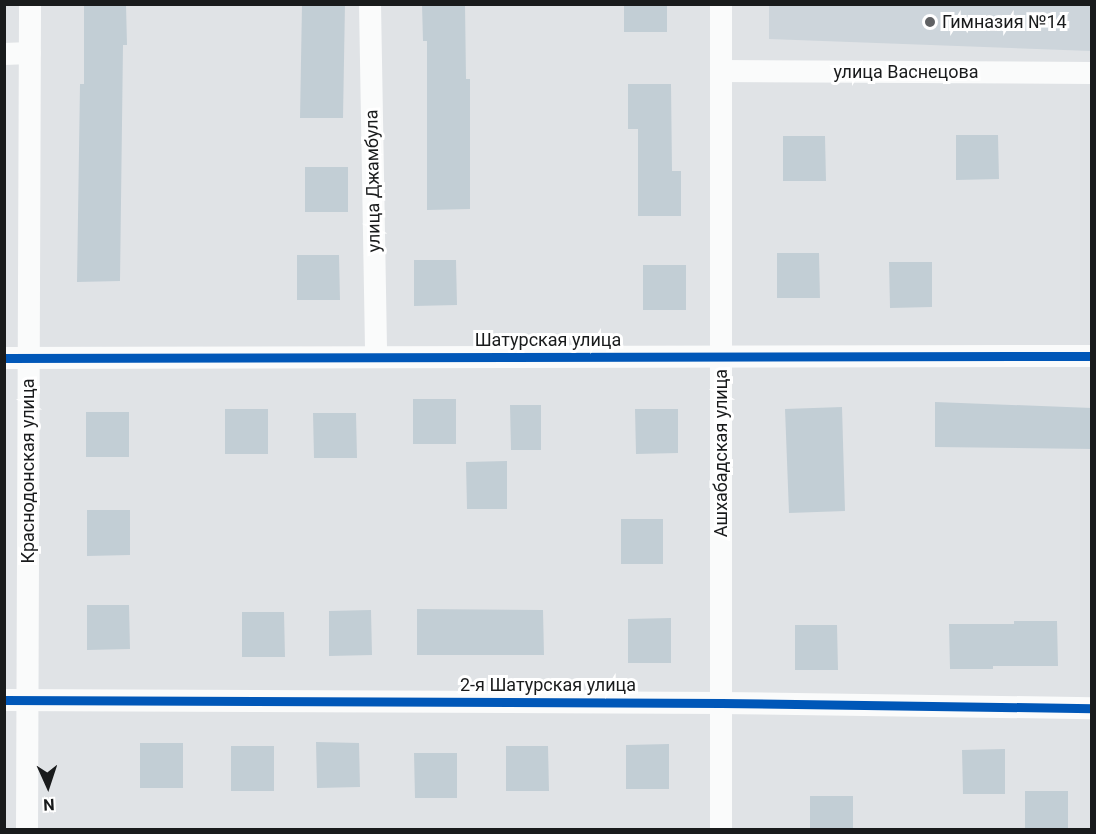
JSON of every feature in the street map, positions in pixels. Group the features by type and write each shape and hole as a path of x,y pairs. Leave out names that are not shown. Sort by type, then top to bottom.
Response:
{"street":[{"name":"Краснодонская улица","path":"27,830 30,4"},
{"name":"улица Джамбула","path":"370,4 376,357"},
{"name":"Ашхабадская улица","path":"721,4 721,830"},
{"path":"4,54 30,53"},
{"name":"улица Васнецова","path":"721,71 1092,73"},
{"name":"Шатурская улица","path":"4,358 1092,356"},
{"name":"2-я Шатурская улица","path":"4,699 721,703 1092,708"}],"shaded area":[{"name":"Гимназия №14","path":"769,5 1091,5 1091,51 769,39"}],"building":[{"path":"84,4 126,4 127,45 123,45 120,281 77,282 80,84 84,84"},
{"path":"302,4 345,4 343,118 300,118"},
{"path":"422,4 465,4 466,79 470,79 470,209 427,210 427,41 423,41"},
{"path":"624,4 667,4 667,32 624,32"},
{"path":"628,84 671,84 672,171 681,171 681,216 638,216 638,129 628,129"},
{"path":"956,135 998,135 999,179 956,180"},
{"path":"783,136 825,136 826,181 783,181"},
{"path":"305,167 348,167 348,212 305,212"},
{"path":"777,253 819,253 820,298 777,298"},
{"path":"297,255 339,255 340,300 297,300"},
{"path":"414,260 456,260 457,305 414,306"},
{"path":"889,262 932,262 932,307 890,308"},
{"path":"643,265 686,265 686,310 643,310"},
{"path":"413,399 456,399 456,444 413,444"},
{"path":"935,402 1092,408 1092,449 935,447"},
{"path":"510,405 541,405 541,450 511,450"},
{"path":"842,407 845,511 789,513 785,409"},
{"path":"225,409 268,409 268,454 225,454"},
{"path":"635,409 678,409 678,453 636,454"},
{"path":"86,412 129,412 129,457 86,457"},
{"path":"313,413 356,413 357,458 314,458"},
{"path":"507,461 507,509 467,509 466,462"},
{"path":"87,510 130,510 130,555 87,556"},
{"path":"621,519 663,519 663,564 621,564"},
{"path":"87,605 129,605 130,649 87,650"},
{"path":"417,609 543,610 544,655 417,655"},
{"path":"371,610 372,655 329,656 329,611"},
{"path":"242,612 284,612 285,657 242,657"},
{"path":"671,618 671,663 628,663 628,619"},
{"path":"1014,621 1057,621 1058,666 993,666 993,669 950,669 949,624 1014,624"},
{"path":"795,625 837,625 838,670 795,670"},
{"path":"316,742 359,743 360,787 317,788"},
{"path":"140,743 183,743 183,788 140,788"},
{"path":"669,744 669,789 626,789 626,745"},
{"path":"231,746 274,746 274,791 231,791"},
{"path":"506,746 548,746 549,791 506,791"},
{"path":"1005,749 1005,794 963,794 962,750"},
{"path":"414,753 457,753 457,798 415,798"},
{"path":"1025,791 1068,791 1068,830 1025,830"},
{"path":"810,796 853,796 853,830 810,830"}],"cycle path":[{"path":"4,358 1092,356"},
{"path":"4,700 721,703 1092,708"}],"place":[{"name":"Гимназия №14","path":"930,22"}]}
